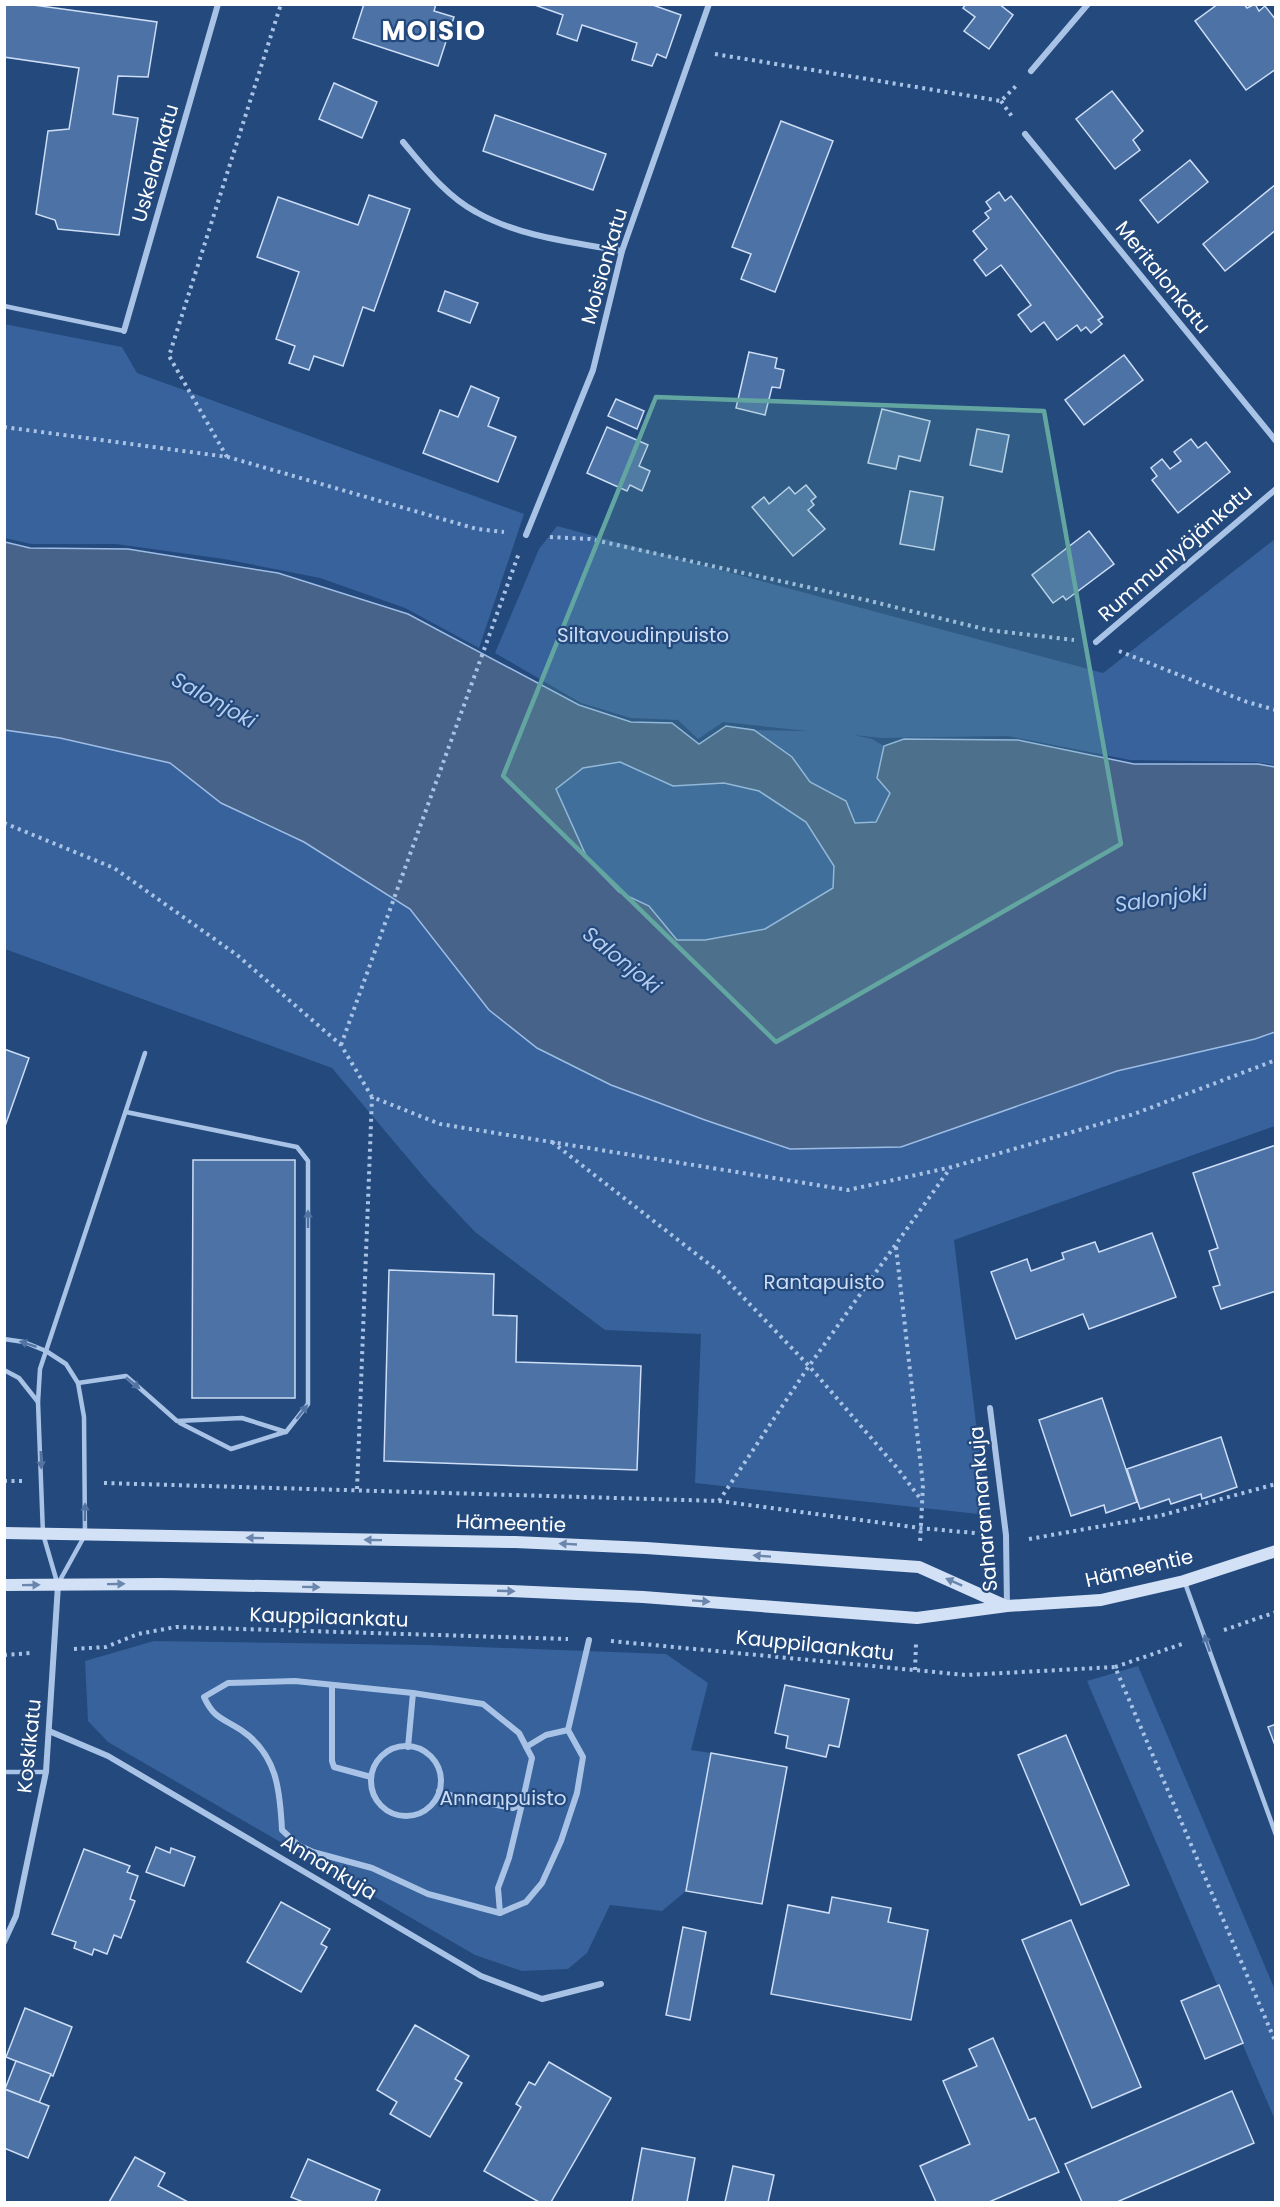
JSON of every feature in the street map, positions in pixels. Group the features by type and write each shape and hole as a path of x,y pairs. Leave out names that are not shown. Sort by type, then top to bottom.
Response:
{"main road":[{"name":"Hämeentie","path":"4,1533 515,1542 646,1548 919,1567 1007,1606"},
{"name":"Hämeentie","path":"4,1585 173,1584 511,1591 643,1597 917,1618 1007,1606 1101,1600 1184,1581 1275,1551"}],"street":[{"name":"Uskelankatu","path":"124,331 218,4"},
{"name":"Moisionkatu","path":"526,535 592,370 622,251 709,4"},
{"path":"1030,71 1088,4"},
{"name":"Meritalonkatu","path":"1025,134 1275,441"},
{"path":"403,142 434,180 475,212 530,235 622,251"},
{"name":"Rummunlyöjänkatu","path":"1096,642 1275,489"},
{"name":"Saharannankuja","path":"990,1408 1006,1535 1007,1606"},
{"name":"Koskikatu","path":"4,1942 16,1916 46,1772 58,1585"},
{"path":"500,1913 498,1888 509,1858 532,1758 519,1733 483,1704 296,1681 228,1683 204,1697 210,1710 242,1731 266,1753 280,1801 282,1830 298,1845 313,1852 372,1868 428,1894 500,1913 526,1902 542,1883 561,1840 577,1793 583,1757 568,1730 588,1640"},
{"path":"332,1685 332,1761 334,1767 371,1777"},
{"path":"408,1747 413,1694"},
{"path":"526,1747 546,1734 568,1730"},
{"name":"Annankuja","path":"49,1731 108,1756 481,1976 542,1999 601,1984"},
{"path":"408,1747 424,1751 433,1758 439,1769 439,1791 426,1810 404,1816 393,1814 383,1808 376,1799 371,1777 374,1766 381,1756 391,1750 408,1747"},
{"path":"439,1791 459,1798 513,1808 522,1804"}],"lane":[{"path":"4,306 124,331"},
{"path":"58,1585 43,1534 38,1402 40,1369 145,1053"},
{"path":"78,1383 126,1376 177,1421 231,1449 286,1432 308,1404 308,1161 297,1147 126,1112"},
{"path":"4,1339 24,1342 46,1351 66,1364 78,1383 84,1417 85,1535 58,1585"},
{"path":"4,1370 19,1378 38,1402"},
{"path":"177,1421 242,1418 286,1432"},
{"path":"1184,1581 1275,1835"},
{"path":"4,1772 46,1772"}],"path":[{"path":"228,458 169,356 281,4"},
{"path":"692,51 1001,101 1030,71"},
{"path":"4,427 228,458 477,529 590,539 866,600 988,630 1096,642 1247,702 1275,710"},
{"path":"341,1045 526,535"},
{"path":"4,823 114,868 237,955 341,1045 372,1097 357,1489"},
{"path":"372,1097 440,1124 848,1190 952,1167 1134,1114 1275,1060"},
{"path":"551,1142 718,1271 809,1366 898,1469 922,1501"},
{"path":"718,1501 809,1366 952,1167"},
{"path":"896,1247 923,1485 920,1528"},
{"path":"4,1481 19,1481"},
{"path":"112,1483 718,1501 920,1528 977,1533"},
{"path":"1033,1539 1159,1516 1275,1484"},
{"name":"Kauppilaankatu","path":"106,1647 138,1635 176,1627 632,1641 966,1675 1115,1667 1275,2043"}],"highlighted area":[{"path":"656,397 1044,411 1121,844 776,1042 503,776"}],"green space":[{"path":"4,324 122,347 137,373 524,514 479,648 405,608 320,578 224,559 116,544 31,544 5,538"},
{"name":"Siltavoudinpuisto","path":"557,526 1103,673 1275,539 1275,765 1256,762 1130,760 1008,736 882,738 854,735 872,739 884,746 904,739 967,740 833,888 765,929 705,940 677,940 649,906 619,892 588,860 498,661 579,705 631,722 672,723 699,744 726,726 754,730 808,731 723,722 698,739 678,720 631,718 581,703 495,653 539,549"},
{"name":"Rantapuisto","path":"4,730 60,738 170,763 221,803 304,842 410,909 489,1010 537,1048 611,1085 790,1149 902,1147 1117,1071 1255,1039 1275,1032 1275,1126 954,1240 987,1515 695,1483 701,1334 605,1330 475,1232 428,1182 332,1068 5,949"},
{"name":"Annanpuisto","path":"154,1641 427,1645 666,1654 708,1683 691,1750 711,1753 686,1891 662,1911 610,1905 587,1953 568,1969 522,1971 475,1955 108,1742 88,1721 85,1661"},
{"path":"1138,1666 1275,1990 1275,2120 1087,1681"}],"water":[{"name":"Salonjoki","path":"5,542 30,548 128,549 278,573 408,614 579,705 631,722 672,723 699,744 726,726 754,730 792,757 810,782 846,801 855,823 876,822 890,793 877,778 884,746 904,739 1018,740 1134,764 1258,764 1275,767 1275,1032 1255,1039 1117,1071 901,1147 790,1149 611,1085 537,1048 489,1010 410,909 304,842 221,803 170,763 60,738 5,730","holes":["620,762 673,786 724,783 759,791 806,822 834,866 833,888 765,929 705,940 677,940 649,906 619,892 588,860 556,789 583,768"]}],"building":[{"path":"4,4 26,4 157,22 148,77 118,76 113,114 138,118 119,235 58,229 55,220 36,214 48,131 69,129 79,68 4,57"},
{"path":"364,4 436,4 434,11 454,17 438,66 353,38"},
{"path":"532,4 650,4 681,15 666,58 657,54 652,66 632,60 637,43 582,25 577,41 557,34 563,15"},
{"path":"966,4 999,4 1013,15 989,49 964,31 975,17 963,8"},
{"path":"1218,4 1244,4 1247,8 1255,4 1259,11 1265,6 1276,20 1276,69 1246,90 1195,21"},
{"path":"334,83 377,102 362,138 319,119"},
{"path":"1112,91 1143,131 1133,140 1140,150 1115,169 1076,119"},
{"path":"495,115 606,154 593,190 483,151"},
{"path":"781,121 833,141 775,292 741,279 751,254 732,247"},
{"path":"1190,160 1208,182 1158,223 1140,200"},
{"path":"1276,184 1276,230 1225,271 1203,244"},
{"path":"999,192 1005,201 1011,196 1103,317 1098,320 1102,324 1091,333 1086,327 1081,331 1077,325 1057,340 1044,322 1031,332 1018,315 1031,305 1001,265 986,276 974,260 987,249 973,231 989,218 985,213 991,209 986,202"},
{"path":"369,195 410,209 374,311 363,307 343,366 314,356 309,370 289,363 295,346 276,339 299,272 257,257 278,197 358,225"},
{"path":"445,291 478,303 470,323 438,311"},
{"path":"749,352 777,358 775,368 784,370 780,388 772,387 765,415 736,408"},
{"path":"1124,355 1143,380 1084,425 1065,400"},
{"path":"471,386 499,398 488,426 516,437 498,482 423,453 440,410 458,417"},
{"path":"616,399 644,411 637,429 608,416"},
{"path":"882,409 930,421 920,461 899,456 896,469 868,463"},
{"path":"607,427 648,445 639,466 650,471 642,491 630,485 627,491 587,473"},
{"path":"977,429 1009,435 1002,472 970,465"},
{"path":"1191,439 1198,448 1206,442 1230,472 1178,513 1152,480 1157,476 1151,468 1162,459 1170,469 1181,461 1174,452"},
{"path":"806,485 816,497 811,501 814,505 808,510 825,529 793,556 752,507 764,497 769,504 789,487 795,494"},
{"path":"910,491 943,497 934,550 900,544"},
{"path":"1089,531 1114,564 1066,600 1063,596 1053,603 1032,575"},
{"path":"4,1049 29,1058 4,1129"},
{"path":"1276,1145 1276,1291 1221,1309 1213,1287 1220,1285 1209,1251 1218,1248 1193,1173"},
{"path":"193,1160 295,1160 295,1398 192,1398"},
{"path":"1152,1233 1176,1297 1089,1329 1083,1314 1016,1339 991,1272 1027,1259 1031,1271 1064,1259 1062,1253 1095,1242 1099,1252"},
{"path":"389,1270 494,1274 493,1315 517,1316 516,1362 641,1366 637,1470 384,1461"},
{"path":"1102,1398 1137,1502 1106,1513 1104,1505 1071,1516 1039,1420"},
{"path":"1221,1437 1237,1487 1202,1499 1201,1494 1171,1504 1169,1499 1140,1509 1127,1469"},
{"path":"785,1685 849,1699 839,1747 829,1745 826,1757 786,1748 788,1736 775,1733"},
{"path":"1276,1724 1276,1748 1268,1727"},
{"path":"1066,1735 1129,1885 1081,1905 1018,1755"},
{"path":"711,1753 787,1767 762,1904 686,1891"},
{"path":"156,1847 170,1853 171,1848 195,1857 184,1886 146,1872"},
{"path":"84,1849 130,1866 127,1872 138,1876 130,1899 135,1901 121,1938 114,1935 107,1954 94,1949 92,1955 74,1948 76,1942 52,1934"},
{"path":"832,1897 891,1908 888,1922 928,1930 911,2020 771,1994 788,1905 829,1913"},
{"path":"281,1902 330,1929 321,1944 327,1947 301,1992 247,1962"},
{"path":"1071,1920 1141,2087 1092,2108 1022,1940"},
{"path":"683,1927 706,1932 690,2020 666,2015"},
{"path":"1219,1985 1243,2043 1205,2059 1181,2001"},
{"path":"25,2008 72,2027 53,2076 6,2057"},
{"path":"415,2025 469,2056 455,2079 462,2083 430,2137 390,2114 397,2102 377,2090"},
{"path":"993,2038 1029,2120 1035,2118 1059,2172 989,2202 936,2202 920,2166 970,2144 943,2081 977,2066 969,2049"},
{"path":"16,2061 51,2074 39,2103 5,2089"},
{"path":"549,2062 611,2098 551,2202 539,2202 484,2171 521,2107 516,2104 529,2082 535,2085"},
{"path":"4,2089 49,2106 28,2158 4,2148"},
{"path":"1232,2091 1254,2143 1117,2202 1082,2202 1065,2164"},
{"path":"642,2148 695,2158 687,2202 632,2202"},
{"path":"135,2157 165,2173 158,2186 188,2202 109,2202"},
{"path":"308,2159 380,2190 375,2202 303,2202 291,2197"},
{"path":"733,2166 774,2175 768,2202 725,2202"}],"district":[{"name":"MOISIO","path":"434,31"}]}
